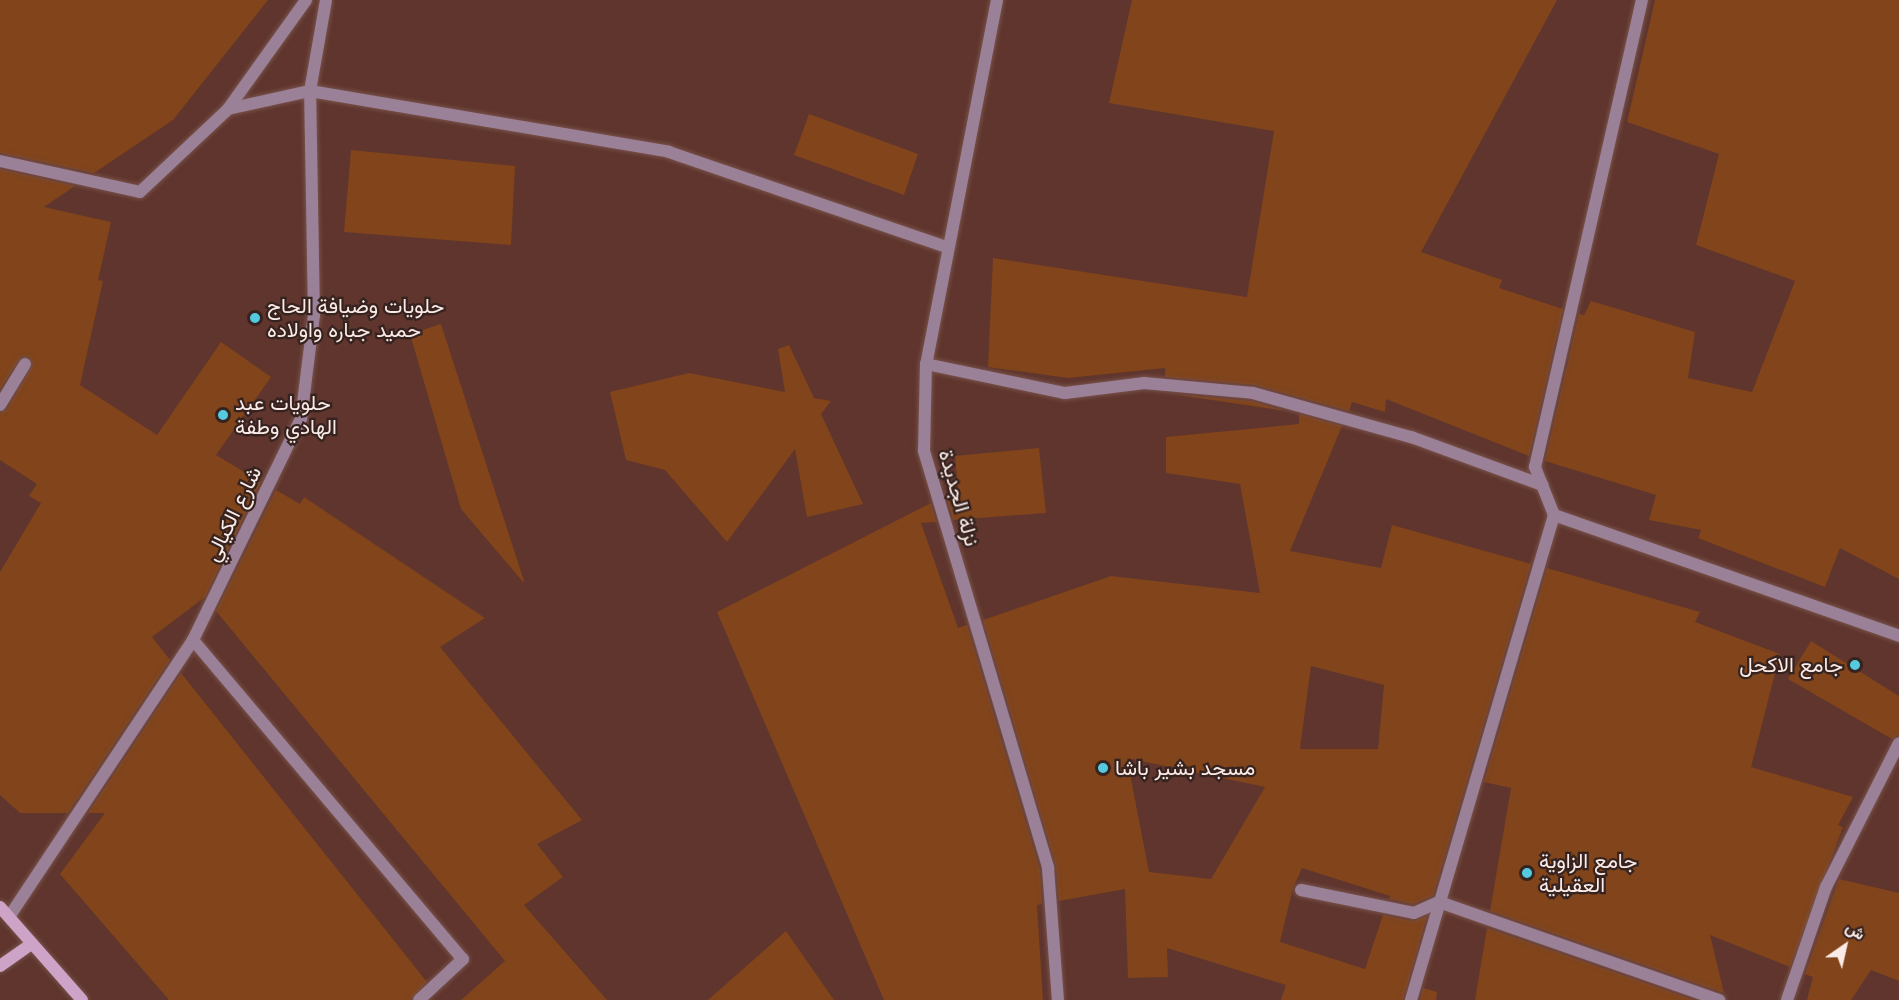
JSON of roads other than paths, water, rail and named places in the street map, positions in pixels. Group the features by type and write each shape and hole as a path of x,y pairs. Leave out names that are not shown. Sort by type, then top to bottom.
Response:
{"main road":[{"path":"0,907 82,1000"},
{"path":"0,966 31,944"}],"street":[{"path":"0,160 140,192 228,109 306,0"},
{"name":"شارع الكيالي","path":"9,917 193,640 301,419 314,315 310,91 326,0"},
{"name":"نزلة الجديدة","path":"997,0 946,247 927,364 924,451 1048,868 1058,1000"},
{"path":"1411,1000 1554,515 1535,467 1642,0"},
{"path":"228,109 310,91 669,152 946,247"},
{"path":"0,405 25,364"},
{"path":"927,364 1065,393 1144,383 1253,393 1411,437 1542,485"},
{"path":"1554,515 1899,636"},
{"path":"193,640 463,959 419,1000"},
{"path":"1787,1000 1826,887 1899,743"},
{"path":"1301,890 1414,914 1439,902 1719,1000"}],"place":[{"name":"حلويات وضيافة الحاج حميد جباره واولاده","path":"255,318"},
{"name":"حلويات عبد الهادي وطفة","path":"223,415"},
{"name":"جامع الاكحل","path":"1855,665"},
{"name":"مسجد بشير باشا","path":"1103,768"},
{"name":"جامع الزاوية العقيلية","path":"1527,873"}]}
